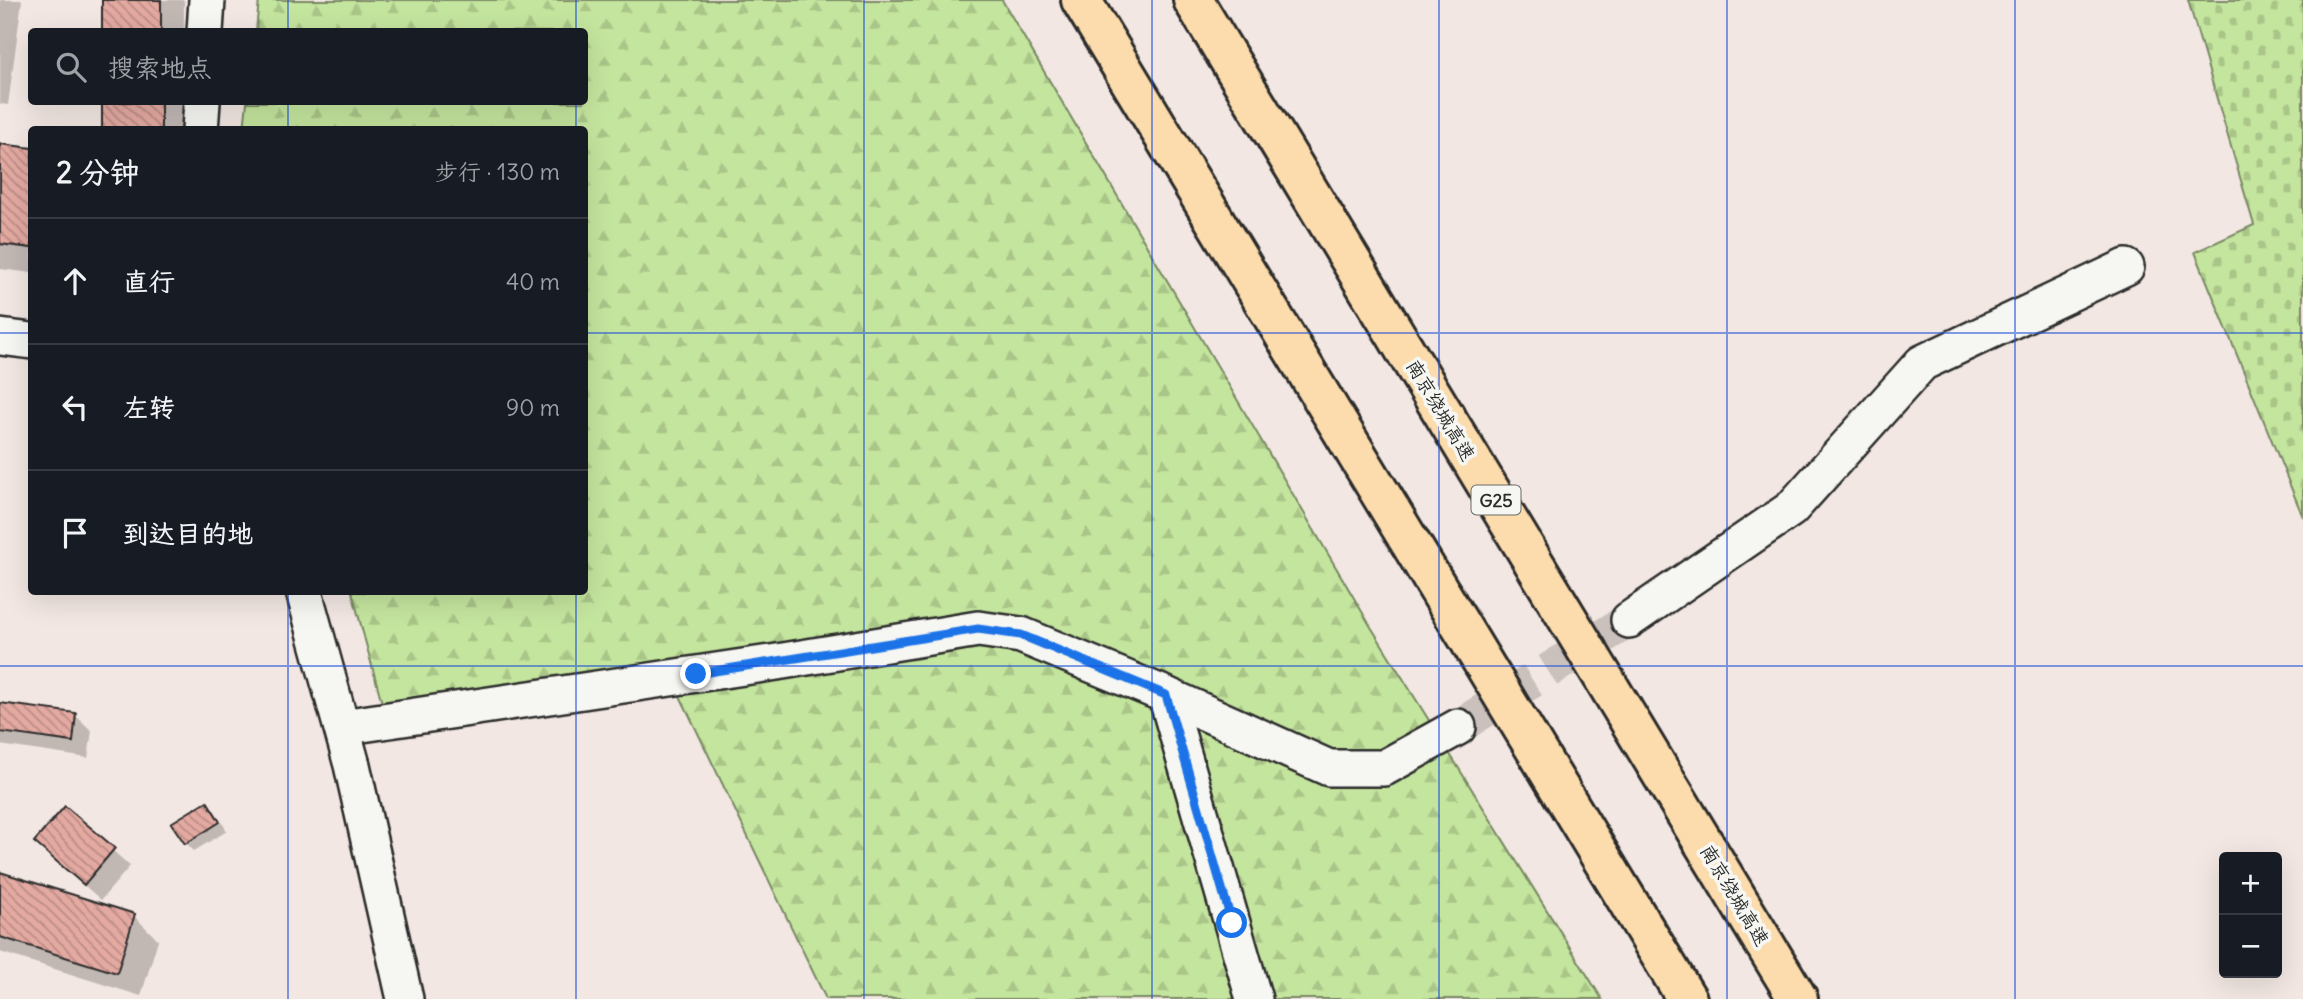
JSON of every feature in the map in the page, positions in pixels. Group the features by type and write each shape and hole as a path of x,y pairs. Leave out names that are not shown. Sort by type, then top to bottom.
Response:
{"highway":[{"path":"1081,0 1687,999"},
{"name":"南京绕城高速","path":"1193,0 1798,999"}],"street":[{"path":"205,28 207,0"},
{"path":"200,126 202,105"},
{"path":"1629,620 1791,509 1922,363 2126,267"},
{"path":"0,337 28,340"},
{"path":"305,595 352,765 405,999"},
{"path":"342,727 978,629 1021,635 1166,695 1329,768 1384,768 1458,727"},
{"path":"1166,695 1254,999"}],"green space":[{"path":"259,0 1002,0 1371,627 1602,999 826,999 669,673 382,703 353,595 588,595 588,126 244,126 247,105 588,105 588,28 256,28"},
{"path":"2188,0 2303,0 2303,517 2195,252 2254,225"}],"building":[{"path":"102,0 161,0 161,28 102,28"},
{"path":"102,105 161,105 161,126 102,126"},
{"path":"0,144 28,148 28,248 0,244"},
{"path":"0,703 76,713 73,742 0,732"},
{"path":"207,801 220,822 185,844 171,823"},
{"path":"65,806 115,848 84,885 34,842"},
{"path":"0,872 135,914 117,973 0,937"}],"tunnel":[{"path":"1458,727 1629,620"}],"route":[{"path":"696,674 978,629 1021,635 1166,695 1232,923"}]}
